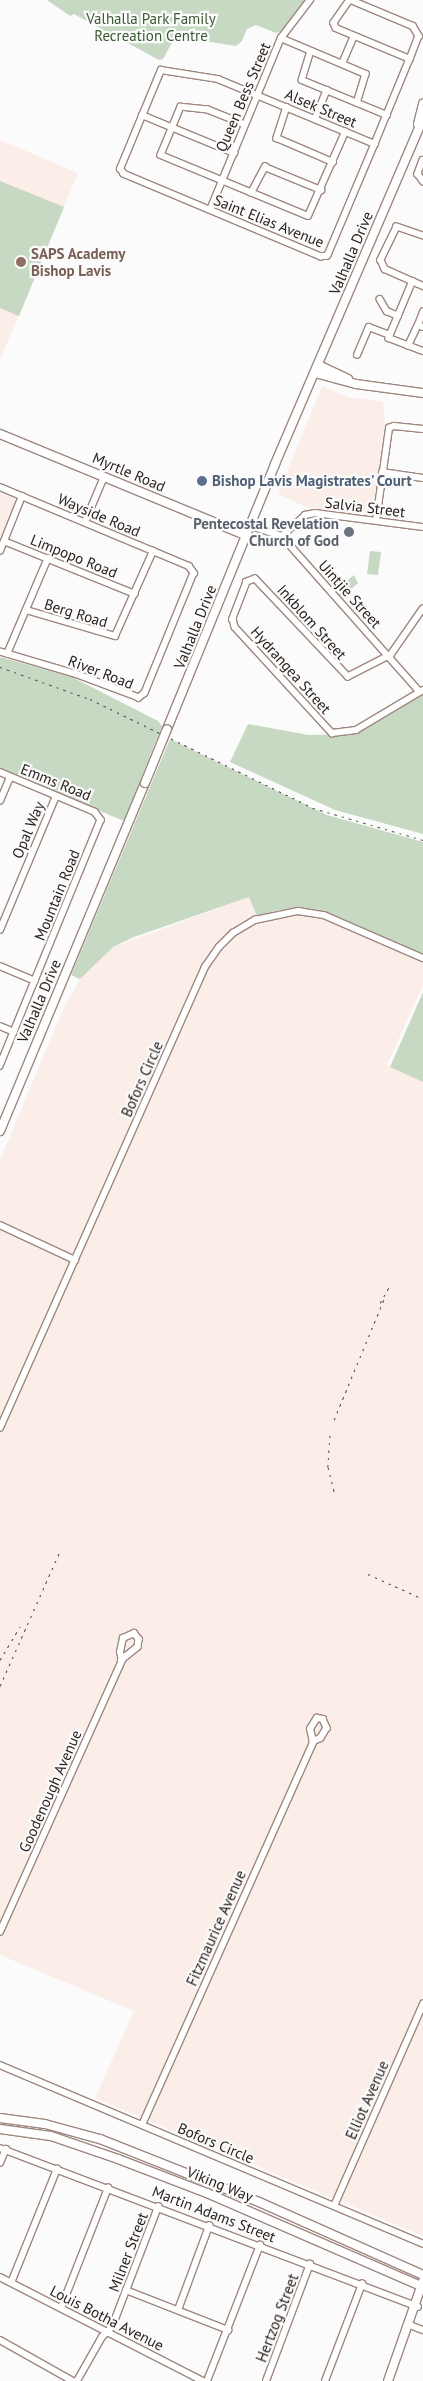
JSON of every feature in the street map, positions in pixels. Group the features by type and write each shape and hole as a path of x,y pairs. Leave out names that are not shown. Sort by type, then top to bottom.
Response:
{"main road":[{"name":"Valhalla Drive","path":"416,133 423,104"},
{"name":"Valhalla Drive","path":"0,1131 316,369 423,119"},
{"path":"316,369 356,384 423,393"},
{"name":"Myrtle Road","path":"0,434 247,536"},
{"name":"Viking Way","path":"0,2118 45,2124 100,2139 259,2202 423,2275"},
{"name":"Viking Way","path":"0,2129 51,2136 118,2159 207,2193 422,2285"},
{"path":"388,2381 418,2306 422,2285"}],"street":[{"name":"Queen Bess Street","path":"210,210 282,38 310,0"},
{"path":"351,0 334,26 410,59"},
{"name":"Saint Elias Avenue","path":"161,70 121,166 122,172 325,257 387,115 418,38 417,29 351,0"},
{"path":"342,64 354,36"},
{"path":"282,38 367,76 357,103"},
{"path":"311,51 301,79 387,115"},
{"name":"Alsek Street","path":"161,70 218,79 374,144"},
{"path":"315,119 327,90"},
{"path":"245,125 208,110 183,107 178,109 161,151 162,156 309,215 345,132"},
{"path":"287,108 277,138 333,162"},
{"path":"142,115 234,153"},
{"path":"423,160 418,174 423,181"},
{"path":"251,193 265,167 321,190"},
{"path":"423,236 398,227 381,260 385,269 423,286"},
{"path":"413,282 389,338 423,351"},
{"path":"380,299 387,311 398,316"},
{"path":"408,346 420,326 423,312"},
{"path":"357,355 369,327 390,335"},
{"path":"376,521 390,427 423,429"},
{"path":"382,472 423,478"},
{"path":"84,522 104,477"},
{"name":"Wayside Road","path":"0,487 189,566"},
{"path":"0,551 22,496"},
{"name":"Salvia Street","path":"282,536 310,514 423,527"},
{"path":"251,526 282,536"},
{"name":"Uintjie Street","path":"282,536 388,656 422,691"},
{"name":"Limpopo Road","path":"4,540 135,594"},
{"name":"Berg Road","path":"26,610 112,637 119,632 153,551"},
{"path":"7,654 48,558"},
{"name":"River Road","path":"0,652 75,674 139,698 145,693 194,575 189,566"},
{"name":"Inkblom Street","path":"247,582 253,578 260,582 346,677 354,676 388,656 423,609"},
{"name":"Hydrangea Street","path":"247,582 234,615 235,627 332,733 353,731 422,691"},
{"name":"Emms Road","path":"0,772 96,812 101,818"},
{"path":"0,801 10,777"},
{"name":"Opal Way","path":"0,930 56,796"},
{"name":"Mountain Road","path":"0,1066 101,818"},
{"name":"Bofors Circle","path":"0,1428 205,967 233,933 271,914 307,912 341,922 423,958"},
{"path":"0,966 35,981"},
{"path":"0,1026 14,1032"},
{"path":"0,1225 75,1260"},
{"path":"134,1633 139,1639 138,1646 122,1660 120,1652 123,1638 134,1633"},
{"name":"Goodenough Avenue","path":"0,1932 122,1660"},
{"name":"Fitzmaurice Avenue","path":"142,2125 313,1742"},
{"name":"Elliot Avenue","path":"334,2206 423,2004"},
{"name":"Bofors Circle","path":"0,2065 423,2244"},
{"path":"0,2163 3,2148"},
{"name":"Martin Adams Street","path":"3,2148 418,2306"},
{"path":"11,2282 57,2169"},
{"path":"61,2308 108,2188"},
{"name":"Milner Street","path":"77,2381 107,2331 112,2327 158,2207"},
{"path":"178,2310 209,2226"},
{"path":"207,2381 260,2245"},
{"name":"Hertzog Street","path":"266,2381 310,2264"},
{"name":"Louis Botha Avenue","path":"0,2277 107,2331 192,2378 203,2381"},
{"path":"325,2381 362,2284"},
{"path":"126,2290 228,2330"},
{"path":"410,2325 423,2330"},
{"path":"0,2340 73,2381"}],"shaded area":[{"name":"SAPS Academy Bishop Lavis","path":"0,140 78,173 0,360"},
{"path":"322,386 348,397 383,402 385,424 373,512 370,516 306,507 278,494"},
{"path":"0,493 13,498 15,503 0,538"},
{"path":"249,897 258,918 271,914 314,913 423,958 423,985 387,1065 423,1082 423,2236 95,2098 134,2011 0,1955 0,1160 65,1005 85,971 113,947"}],"green space":[{"name":"Valhalla Park Family Recreation Centre","path":"47,0 306,0 282,31 276,33 256,25 247,29 242,41 236,46 179,37 173,41 163,59 159,60 74,14 70,16"},
{"name":"SAPS Academy Bishop Lavis","path":"0,181 64,207 19,316 0,308"},
{"path":"370,551 381,552 378,575 367,574"},
{"path":"354,575 358,583 344,596 339,595 338,588"},
{"path":"0,657 72,677 158,721 162,726 124,821 0,770"},
{"path":"423,693 423,834 335,810 230,762 248,724 309,735 352,734"},
{"path":"170,739 327,815 423,842 423,954 315,910 279,910 257,916 249,897 134,937 113,947 80,979 71,975"},
{"path":"423,992 423,1082 390,1067"}],"railway":[{"path":"0,667 90,699 313,808 423,840"},
{"path":"380,1303 390,1286"},
{"path":"334,1420 384,1299"},
{"path":"330,1435 328,1467 335,1496"},
{"path":"0,1686 60,1551"},
{"path":"368,1574 423,1599"},
{"path":"0,1660 20,1627"}],"place":[{"name":"SAPS Academy Bishop Lavis","path":"21,262"},
{"name":"Bishop Lavis Magistrates' Court","path":"202,481"},
{"name":"Pentecostal Revelation Church of God","path":"349,532"}]}
